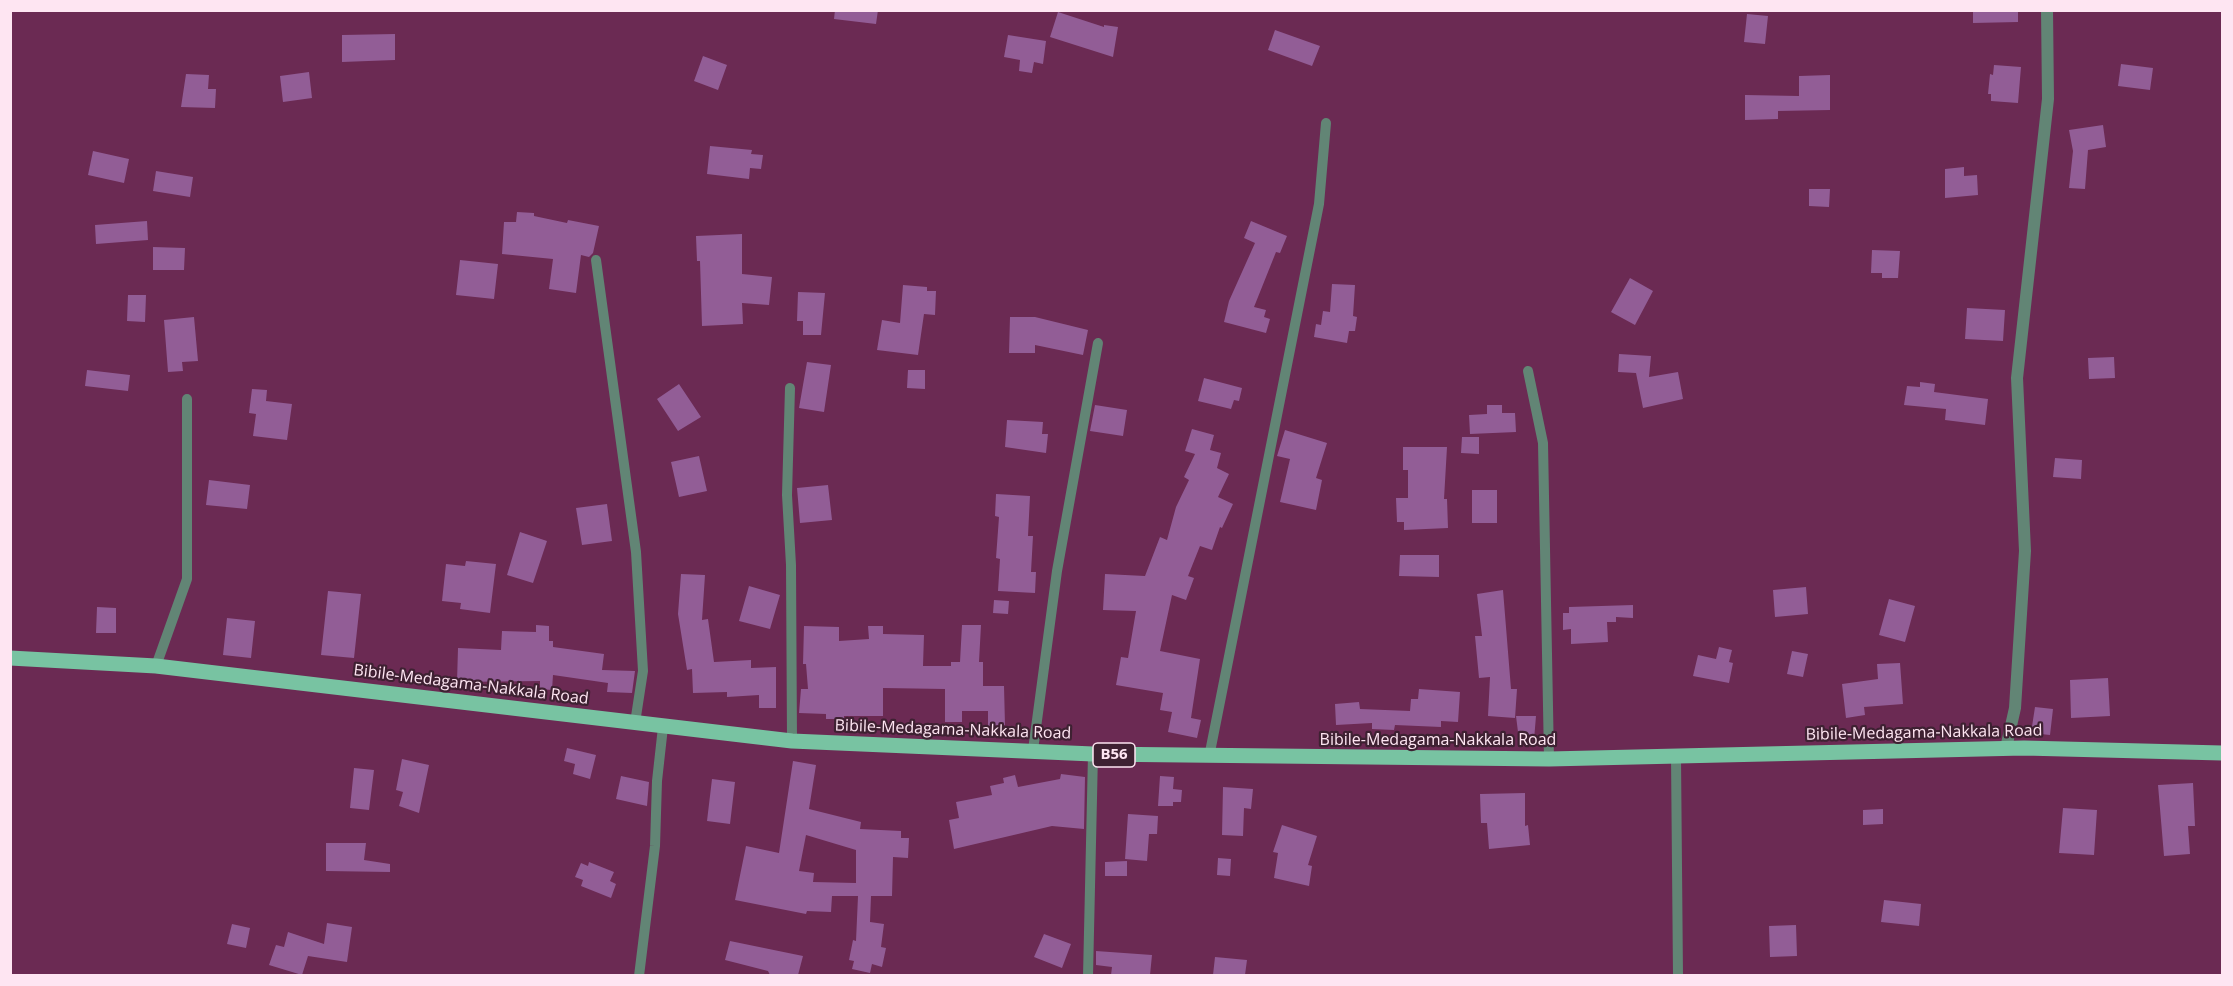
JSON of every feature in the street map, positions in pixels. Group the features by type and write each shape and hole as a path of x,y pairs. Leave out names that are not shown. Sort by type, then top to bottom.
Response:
{"main road":[{"name":"Bibile-Medagama-Nakkala Road","path":"10,658 156,666 792,741 1093,754 1549,759 2006,748 2223,753"}],"street":[{"path":"2006,748 2016,697 2025,551 2017,378 2048,99 2048,10"}],"lane":[{"path":"1209,757 1319,204 1326,123"},
{"path":"596,260 636,552 643,671 635,723"},
{"path":"1033,750 1057,571 1098,343"},
{"path":"1528,370 1543,443 1549,759"},
{"path":"790,388 787,495 791,565 792,741"},
{"path":"156,666 187,579 187,399"},
{"path":"639,975 655,846 657,781 663,727"},
{"path":"1088,975 1093,754"},
{"path":"1676,757 1678,975"}],"building":[{"path":"835,10 878,10 876,24 834,19"},
{"path":"1973,10 2018,10 2018,22 1973,23"},
{"path":"1058,12 1104,27 1104,25 1118,27 1113,57 1050,37"},
{"path":"1747,14 1768,16 1765,44 1744,42"},
{"path":"1275,30 1320,46 1312,66 1268,50"},
{"path":"395,34 395,60 342,62 342,35"},
{"path":"1008,35 1046,41 1043,64 1034,62 1032,73 1019,71 1020,60 1004,57"},
{"path":"703,56 727,65 718,90 694,81"},
{"path":"2121,64 2153,68 2150,90 2118,86"},
{"path":"1994,65 2021,67 2018,103 1991,101 1991,94 1988,94 1990,74 1993,75"},
{"path":"309,72 312,98 283,102 280,76"},
{"path":"186,74 209,75 208,89 216,89 215,108 181,107"},
{"path":"1830,75 1830,110 1778,111 1778,119 1745,120 1745,95 1799,96 1799,76"},
{"path":"2103,125 2106,147 2088,150 2085,189 2069,188 2073,151 2069,130"},
{"path":"710,146 752,150 751,154 763,155 761,169 750,168 749,179 707,174"},
{"path":"93,151 129,159 124,183 88,175"},
{"path":"1964,167 1964,176 1977,175 1978,195 1945,198 1945,169"},
{"path":"156,171 193,177 190,197 153,191"},
{"path":"1809,189 1830,189 1829,207 1809,206"},
{"path":"517,212 534,213 534,216 567,223 568,220 599,226 593,253 589,257 581,255 576,293 549,289 553,259 502,254 504,222 516,222"},
{"path":"147,221 148,240 96,244 95,225"},
{"path":"1251,221 1287,236 1280,253 1276,252 1254,307 1266,310 1264,317 1270,319 1266,333 1224,322 1229,301 1255,243 1244,238"},
{"path":"742,234 742,274 772,277 769,305 742,303 743,324 702,326 700,261 697,261 696,236"},
{"path":"153,247 185,248 184,270 153,270"},
{"path":"1872,250 1900,251 1898,278 1882,278 1882,273 1871,273"},
{"path":"460,260 498,264 494,299 456,295"},
{"path":"1630,278 1653,291 1635,325 1611,312"},
{"path":"1332,284 1355,285 1353,316 1357,317 1355,331 1349,331 1347,343 1314,337 1316,324 1321,325 1323,311 1330,312"},
{"path":"903,285 927,287 927,291 936,291 935,315 924,314 918,355 877,350 882,320 900,323"},
{"path":"798,292 825,293 821,335 803,335 803,321 797,321"},
{"path":"128,295 146,295 145,322 127,321"},
{"path":"1967,308 2005,310 2003,341 1965,339"},
{"path":"194,317 198,361 182,362 183,371 168,372 164,320"},
{"path":"1010,317 1035,317 1088,330 1083,355 1035,345 1035,353 1009,353"},
{"path":"1619,354 1651,356 1649,377 1678,372 1683,399 1643,408 1636,373 1618,372"},
{"path":"2114,357 2115,378 2089,379 2088,358"},
{"path":"807,362 831,365 824,412 799,408"},
{"path":"87,370 130,375 128,391 85,386"},
{"path":"908,370 925,370 925,389 907,388"},
{"path":"1204,378 1242,388 1239,401 1234,400 1231,409 1198,401"},
{"path":"1920,382 1935,384 1934,392 1988,399 1985,425 1945,420 1946,409 1904,405 1907,386 1920,387"},
{"path":"679,384 701,417 678,431 657,399"},
{"path":"252,389 267,390 266,401 292,404 287,440 253,436 256,414 249,413"},
{"path":"1095,405 1127,410 1123,436 1090,431"},
{"path":"1487,405 1502,405 1502,413 1515,413 1516,432 1470,434 1469,415 1487,414"},
{"path":"1007,420 1043,422 1042,434 1048,434 1046,453 1005,447"},
{"path":"1192,429 1214,435 1210,450 1221,453 1217,468 1229,474 1218,497 1233,504 1222,528 1220,527 1212,550 1200,546 1188,576 1194,578 1186,600 1172,595 1160,651 1200,659 1191,718 1201,720 1197,738 1168,732 1172,712 1160,710 1163,693 1116,685 1121,657 1128,658 1136,611 1103,610 1105,574 1145,576 1160,537 1167,540 1176,507 1189,480 1184,477 1195,454 1185,451"},
{"path":"1285,430 1327,443 1316,478 1322,480 1316,510 1280,502 1290,459 1277,456"},
{"path":"1462,437 1479,437 1479,454 1461,453"},
{"path":"1403,447 1447,447 1444,499 1447,499 1448,528 1404,530 1404,522 1397,522 1396,498 1408,498 1408,470 1403,470"},
{"path":"699,456 707,491 679,497 671,462"},
{"path":"2055,458 2082,460 2081,479 2053,477"},
{"path":"209,480 250,485 247,509 206,505"},
{"path":"828,485 832,520 800,523 797,488"},
{"path":"1472,490 1497,490 1497,523 1472,523"},
{"path":"996,494 1030,496 1028,536 1033,536 1031,572 1036,572 1035,593 998,591 1000,559 996,558 999,517 995,516"},
{"path":"607,504 612,541 582,545 576,508"},
{"path":"520,532 547,541 533,583 507,575"},
{"path":"1400,555 1439,555 1439,577 1399,576"},
{"path":"466,561 496,564 490,613 460,609 461,603 442,601 446,564 465,566"},
{"path":"681,574 705,575 702,620 708,619 714,662 751,660 751,668 776,667 776,708 759,708 759,695 727,697 727,692 693,693 692,669 687,670 678,614"},
{"path":"749,586 780,595 770,629 739,621"},
{"path":"1806,587 1808,614 1775,617 1773,590"},
{"path":"1503,590 1511,689 1517,689 1515,718 1488,716 1490,677 1479,678 1475,636 1482,636 1477,594"},
{"path":"328,591 361,594 354,658 321,655"},
{"path":"1889,599 1915,606 1905,642 1879,635"},
{"path":"994,600 1009,601 1008,614 993,613"},
{"path":"1633,605 1633,618 1616,617 1616,622 1607,622 1608,642 1571,644 1571,629 1563,630 1563,613 1569,613 1569,607"},
{"path":"97,607 116,608 116,633 96,633"},
{"path":"227,618 255,621 251,658 223,655"},
{"path":"536,625 549,626 549,641 553,641 553,647 604,654 602,670 635,671 632,693 607,692 608,683 553,675 552,690 540,689 540,681 457,682 458,648 501,650 502,631 536,632"},
{"path":"962,625 981,625 979,662 983,662 983,686 1004,686 1005,725 988,726 988,711 962,711 962,722 945,722 945,689 883,688 883,716 844,716 844,719 826,719 826,714 799,713 801,689 808,689 806,664 803,664 804,626 839,627 839,641 869,639 868,626 883,626 883,634 924,635 923,666 951,666 951,662 960,662"},
{"path":"1719,647 1732,650 1729,662 1733,663 1729,683 1693,676 1698,655 1716,659"},
{"path":"1792,651 1808,654 1803,677 1787,674"},
{"path":"1900,663 1903,704 1864,707 1865,715 1846,718 1842,684 1878,679 1877,664"},
{"path":"2108,678 2110,716 2071,718 2070,680"},
{"path":"1419,689 1460,692 1458,722 1441,721 1441,727 1395,725 1394,730 1372,729 1372,723 1336,725 1335,704 1359,702 1360,709 1410,711 1411,699 1418,699"},
{"path":"2035,707 2053,709 2050,735 2031,733"},
{"path":"1516,716 1536,716 1534,740 1519,740"},
{"path":"567,748 596,755 590,779 573,774 575,764 564,761"},
{"path":"402,759 429,765 419,813 399,806 403,792 396,790"},
{"path":"793,761 816,765 809,809 861,822 860,829 901,831 901,838 909,838 908,858 893,857 892,896 871,896 870,922 884,924 881,947 886,948 882,967 872,964 870,973 852,969 854,961 849,960 853,940 856,941 858,896 832,896 831,912 807,911 806,914 735,900 746,846 779,853","holes":["806,835 856,850 856,883 813,882 814,873 799,871"]},
{"path":"354,768 374,770 369,810 350,808"},
{"path":"1061,774 1085,777 1084,829 1052,826 954,849 949,820 959,818 956,802 992,795 990,786 1004,783 1003,778 1015,775 1018,787 1060,779"},
{"path":"621,776 649,782 647,806 616,799"},
{"path":"1160,776 1174,777 1173,789 1182,790 1181,802 1173,802 1173,806 1158,806"},
{"path":"712,779 735,782 730,824 707,821"},
{"path":"2193,783 2195,826 2188,826 2190,854 2164,856 2158,785"},
{"path":"1223,787 1253,789 1251,809 1244,808 1243,836 1222,835"},
{"path":"1525,793 1525,826 1528,825 1530,845 1489,849 1487,823 1481,823 1480,794"},
{"path":"2063,808 2097,810 2094,855 2059,853"},
{"path":"1883,809 1883,824 1863,825 1863,810"},
{"path":"1128,814 1158,816 1157,834 1149,834 1147,861 1125,859"},
{"path":"1282,825 1317,836 1308,865 1312,866 1309,886 1274,878 1278,853 1273,852"},
{"path":"326,843 366,843 364,860 390,864 390,872 326,871"},
{"path":"1218,858 1231,859 1230,876 1217,875"},
{"path":"1127,861 1127,876 1105,876 1105,862"},
{"path":"589,862 614,872 610,881 616,884 611,898 581,886 583,880 575,877 581,863 588,866"},
{"path":"1884,900 1921,904 1919,926 1881,922"},
{"path":"327,923 352,927 347,962 308,956 302,975 269,965 276,945 284,947 288,932 324,944"},
{"path":"232,924 250,928 246,948 227,944"},
{"path":"1796,925 1797,956 1770,957 1769,926"},
{"path":"1044,934 1071,944 1062,968 1034,957"},
{"path":"730,941 803,956 798,975 770,975 768,971 725,960"},
{"path":"1096,951 1152,955 1150,975 1111,975 1112,967 1096,965"},
{"path":"1215,957 1247,960 1245,975 1213,975"}]}
